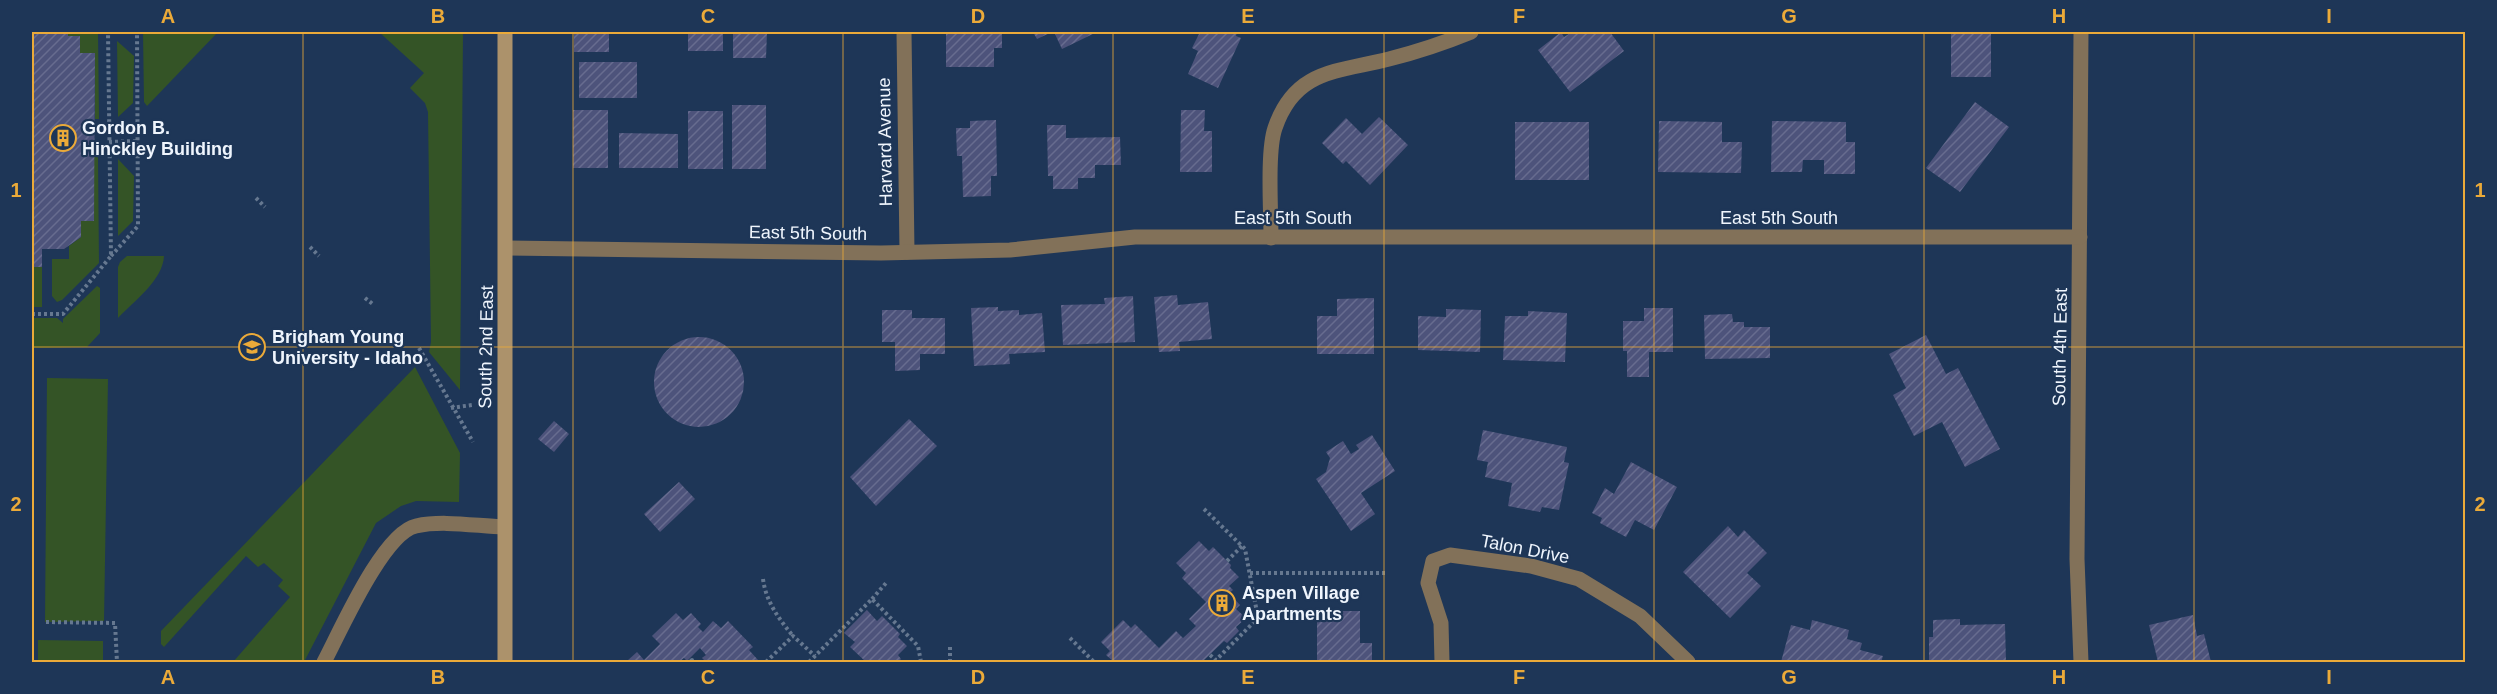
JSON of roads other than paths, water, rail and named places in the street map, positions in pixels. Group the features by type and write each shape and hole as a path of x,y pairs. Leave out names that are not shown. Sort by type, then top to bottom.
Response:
{"main road":[{"name":"South 2nd East","path":"505,32 505,663"}],"street":[{"name":"Harvard Avenue","path":"904,32 907,252"},
{"path":"1271,238 1274,129 1292,94 1302,85 1342,68 1432,48 1471,32"},
{"name":"South 4th East","path":"2081,32 2077,559 2081,663"},
{"name":"East 5th South","path":"506,248 907,252 1010,250 1135,237 2080,237"},
{"path":"324,663 369,576 394,538 414,526 438,524 504,527"},
{"name":"Talon Drive","path":"1442,663 1441,623 1428,582 1435,560 1450,555 1531,566 1580,579 1640,616 1688,663"}],"place":[{"name":"Gordon B. Hinckley Building","path":"63,138"},
{"name":"Brigham Young University - Idaho","path":"252,347"},
{"name":"Aspen Village Apartments","path":"1222,603"}]}
